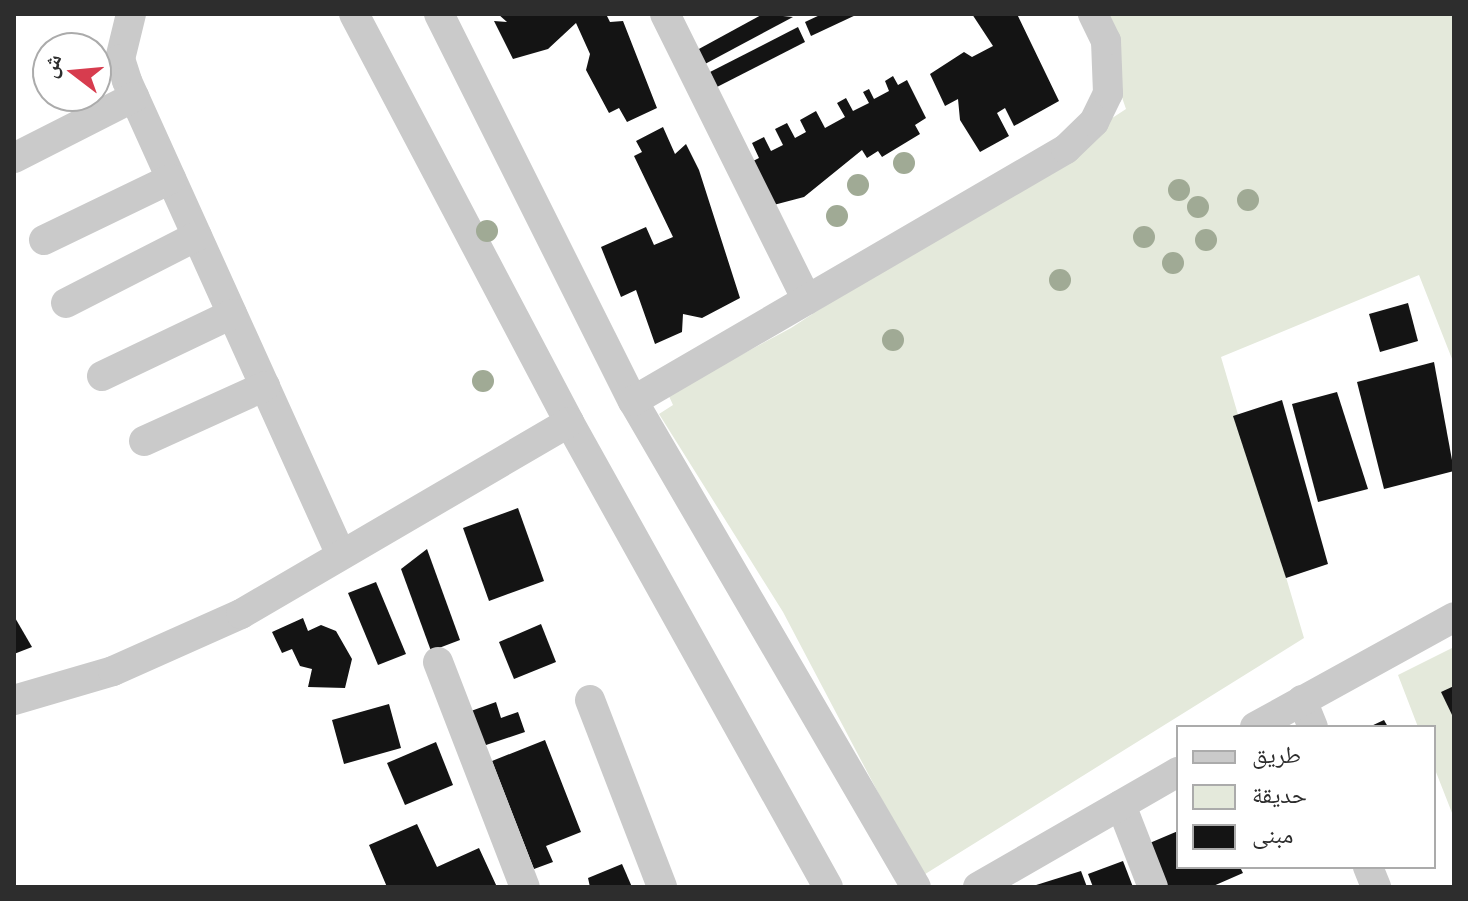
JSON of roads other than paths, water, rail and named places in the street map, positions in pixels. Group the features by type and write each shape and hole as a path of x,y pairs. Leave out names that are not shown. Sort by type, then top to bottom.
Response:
{"street":[{"path":"131,14 120,59 134,97 341,555"},
{"path":"354,14 569,422 828,887"},
{"path":"439,14 633,401 916,887"},
{"path":"665,14 807,300"},
{"path":"633,401 1066,149 1094,122 1111,68 1093,14"},
{"path":"14,158 134,97"},
{"path":"44,240 171,179"},
{"path":"66,303 197,236"},
{"path":"102,376 232,314"},
{"path":"144,441 265,386"},
{"path":"14,700 127,665 241,614 569,422"},
{"path":"1262,725 1307,713 1454,617"},
{"path":"438,662 525,887"},
{"path":"590,700 662,887"},
{"path":"978,887 1018,876 1121,805 1176,773"},
{"path":"1121,805 1153,887"}]}
